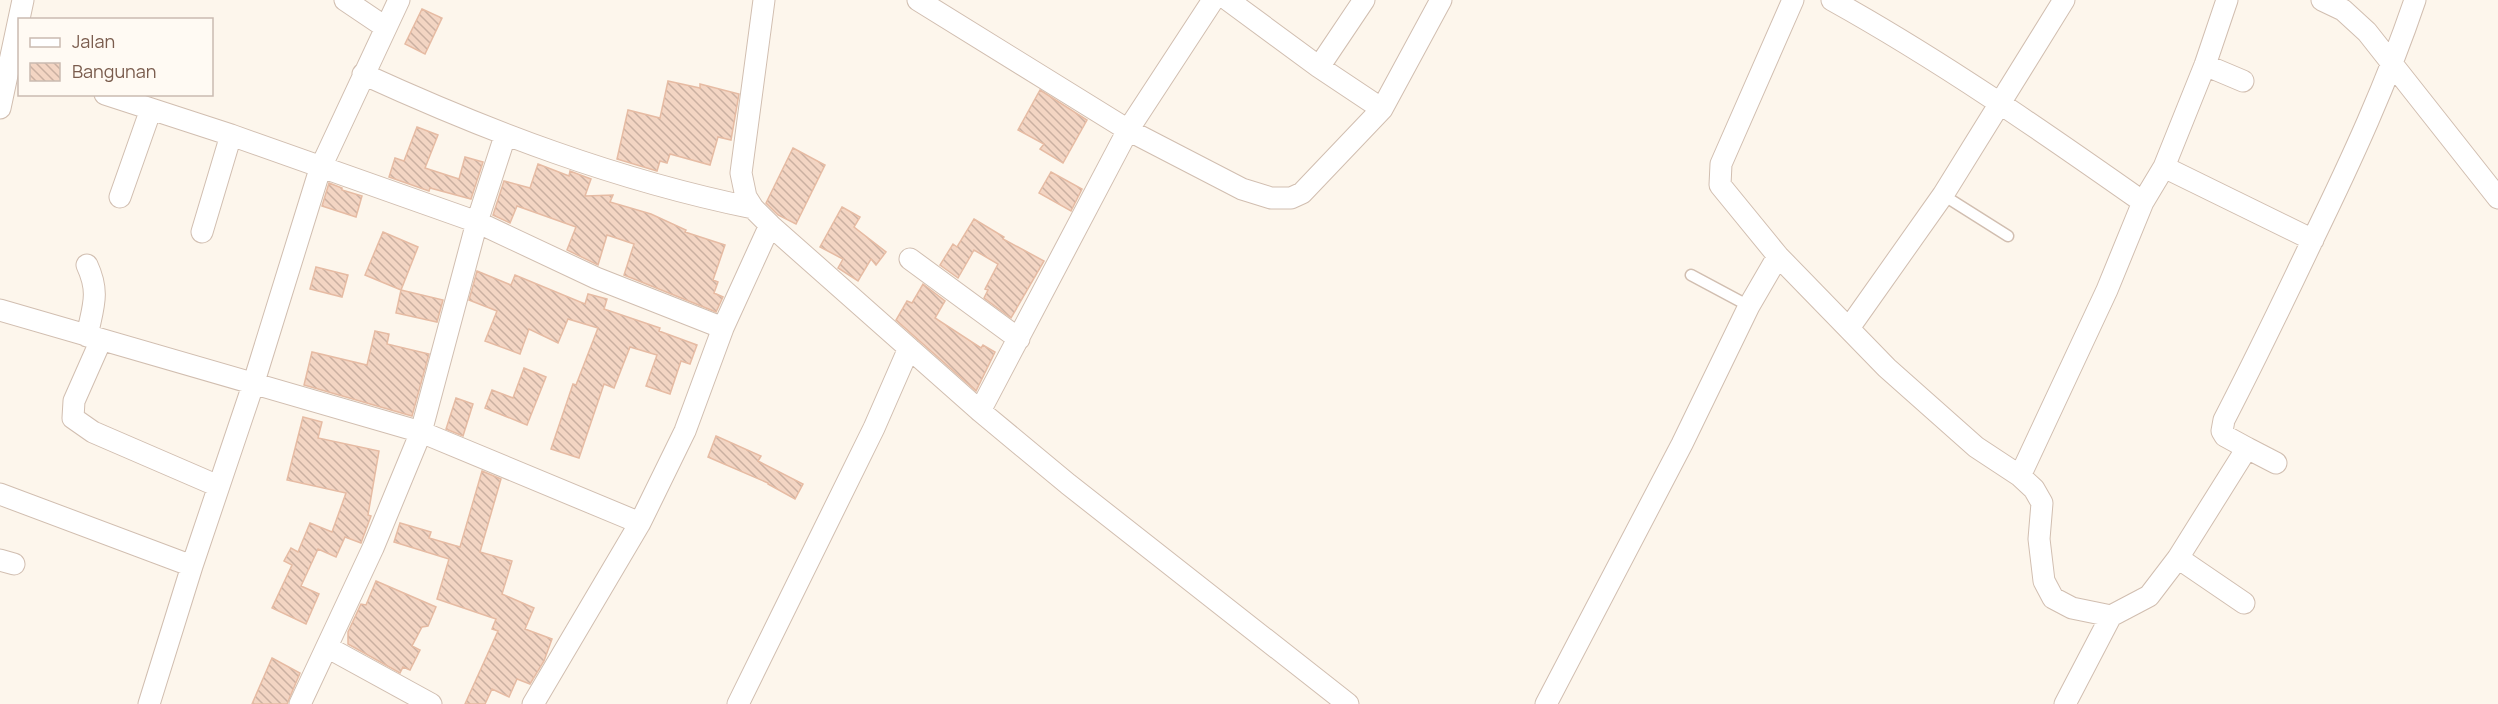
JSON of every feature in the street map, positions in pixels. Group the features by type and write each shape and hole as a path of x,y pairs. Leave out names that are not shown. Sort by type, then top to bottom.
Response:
{"street":[{"path":"21,18 23,0"},
{"path":"345,0 385,27"},
{"path":"149,704 218,486 253,385 320,169 399,0"},
{"path":"764,0 741,172 746,197 753,208 980,411 1068,484 1348,704"},
{"path":"918,0 951,8 1128,130 1242,189 1271,198 1291,198 1302,192 1382,109 1441,0"},
{"path":"980,411 1128,130 1213,0"},
{"path":"1228,0 1319,67 1382,109"},
{"path":"1319,67 1364,0"},
{"path":"1793,0 1721,164 1720,185 1729,199 1778,256 1887,368 1976,447 2020,476 2034,489 2042,503 2039,539 2044,581 2054,598 2072,608 2111,616"},
{"path":"1832,0 1893,34 2143,202"},
{"path":"1849,328 1943,195 2064,0"},
{"path":"2020,476 2107,290 2143,202 2164,167 2205,65 2227,0"},
{"path":"2322,0 2353,17 2498,198"},
{"path":"2276,463 2225,436 2222,431 2223,424 2347,172 2392,66 2415,0"},
{"path":"0,108 15,65 18,41"},
{"path":"2205,65 2243,81"},
{"path":"363,74 504,136 608,171 696,196 753,208"},
{"path":"111,96 231,135 320,169 477,222 596,278 723,328"},
{"path":"120,197 151,109"},
{"path":"202,232 231,135"},
{"path":"300,704 373,548 421,432 477,222 504,136"},
{"path":"2164,167 2313,240"},
{"path":"533,704 640,523 685,431 723,328 770,225"},
{"path":"1546,704 1682,444 1749,306 1778,256"},
{"path":"910,259 1019,339"},
{"path":"87,265 95,282 96,291 94,338 74,401 73,418 84,428 218,486"},
{"path":"0,310 421,432 640,523"},
{"path":"738,704 874,428 909,348"},
{"path":"2065,704 2111,616 2150,596 2178,558 2247,448"},
{"path":"0,494 192,566"},
{"path":"2178,558 2244,603"},
{"path":"327,647 431,704"}],"lane":[{"path":"1943,195 2008,236"},
{"path":"1691,275 1749,306"}],"building":[{"path":"422,9 442,18 425,54 405,44"},
{"path":"668,81 700,88 700,84 739,94 731,140 718,137 710,165 670,154 667,163 660,161 657,171 617,159 628,110 660,118"},
{"path":"1040,90 1087,120 1063,163 1040,149 1044,144 1018,130"},
{"path":"417,127 438,135 425,168 459,179 465,157 483,162 471,199 430,188 429,191 389,177 395,158 404,161"},
{"path":"793,148 825,165 796,224 778,215 766,203"},
{"path":"538,164 569,176 570,171 591,179 585,196 613,195 610,202 651,214 686,230 685,232 725,245 713,280 718,282 714,293 723,297 716,312 624,275 634,244 607,235 598,265 567,250 576,227 517,206 510,223 493,215 504,181 530,188"},
{"path":"1051,172 1082,189 1071,211 1039,193"},
{"path":"329,183 362,196 356,217 322,206"},
{"path":"842,207 860,217 854,227 886,252 876,265 871,259 858,281 838,268 843,259 820,247"},
{"path":"974,219 1004,237 1003,239 1044,261 1011,318 984,298 988,290 985,289 998,264 974,250 958,278 940,265 953,244 957,247"},
{"path":"383,232 418,247 401,290 365,275"},
{"path":"316,267 348,275 342,297 310,289"},
{"path":"477,271 511,285 515,275 585,304 588,294 607,299 604,309 660,328 659,331 697,345 690,364 681,361 670,394 646,386 657,355 630,347 614,388 604,384 579,458 551,449 573,384 576,385 598,328 568,319 558,343 529,329 520,354 485,341 497,311 469,300"},
{"path":"923,284 945,301 935,318 981,348 983,345 995,352 976,391 896,320 907,301 912,303"},
{"path":"401,290 443,300 437,322 396,313"},
{"path":"375,331 389,334 387,344 429,354 412,416 304,385 312,352 367,365"},
{"path":"524,368 546,377 527,425 485,408 492,390 513,398"},
{"path":"456,398 473,404 463,436 446,429"},
{"path":"303,417 322,422 318,438 379,451 368,515 371,516 361,543 345,537 336,557 318,549 301,586 319,594 306,624 272,608 292,565 284,561 291,548 298,552 310,523 332,532 346,493 287,480"},
{"path":"716,436 761,456 758,461 803,484 795,499 768,483 708,457"},
{"path":"482,471 501,479 480,552 512,561 502,594 534,608 525,629 552,639 544,661 530,684 517,679 509,697 492,689 485,704 465,704 498,631 492,629 496,619 437,599 449,559 394,542 400,523 431,532 429,538 460,547"},
{"path":"376,581 436,607 428,626 422,627 412,646 420,650 410,670 403,667 400,673 348,644 348,632 361,604 366,605"},
{"path":"272,658 300,673 287,704 252,704"}]}
